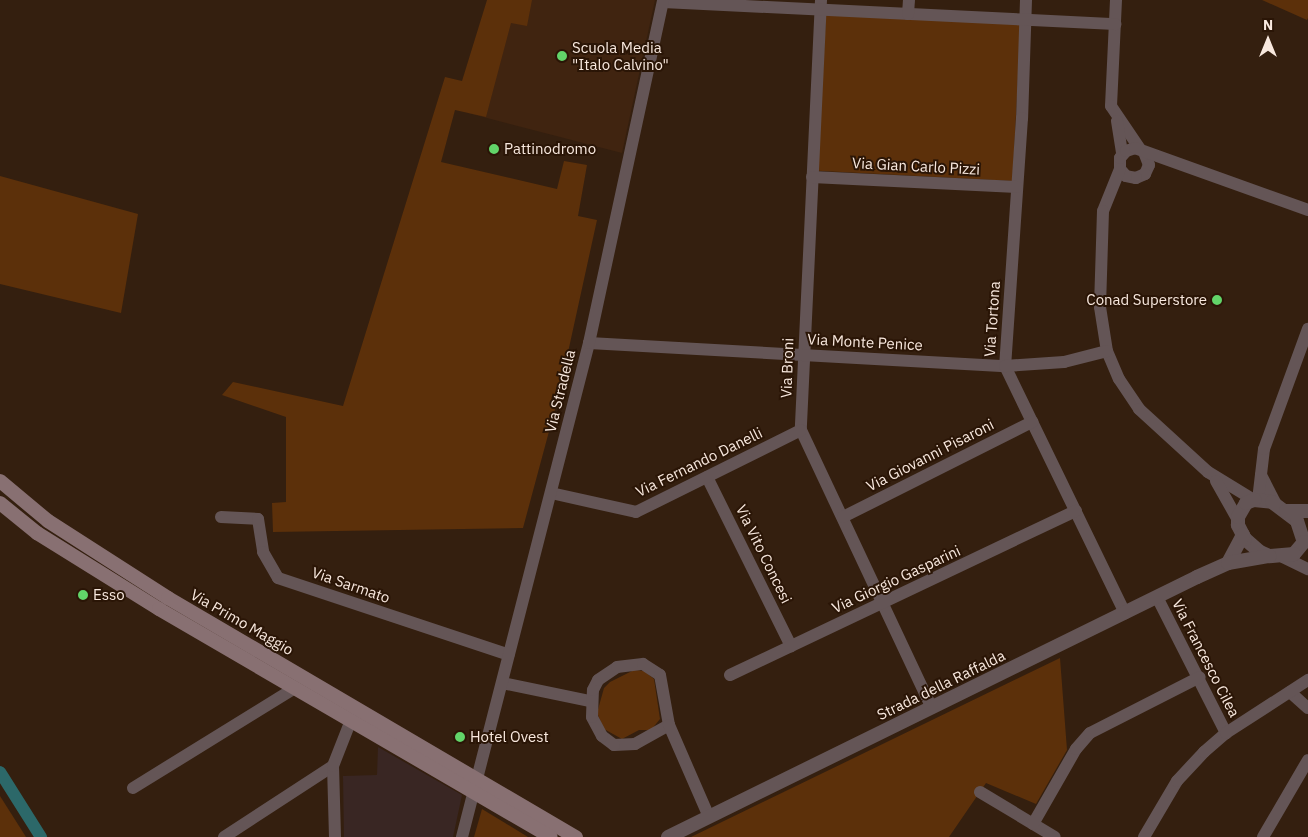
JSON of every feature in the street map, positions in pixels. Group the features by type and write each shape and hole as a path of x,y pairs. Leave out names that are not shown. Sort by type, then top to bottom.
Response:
{"main road":[{"name":"Via Primo Maggio","path":"0,481 48,521 168,598 475,785"},
{"name":"Via Primo Maggio","path":"0,503 37,533 159,610 351,720 475,785"},
{"path":"475,785 550,837"},
{"path":"475,785 576,837"}],"street":[{"path":"908,14 909,0"},
{"name":"Via Tortona","path":"1026,0 1017,187 1005,366 1125,612"},
{"path":"1116,0 1110,98 1116,118 1122,154 1120,168 1103,212 1100,307 1107,351 1119,379 1139,409 1208,472 1239,494 1281,508 1308,511"},
{"path":"663,1 821,5 908,14 1114,24"},
{"name":"Via Stradella","path":"462,837 589,343 663,1"},
{"name":"Via Broni","path":"821,5 803,355 801,430 932,708"},
{"path":"1116,118 1149,160 1148,170"},
{"path":"1122,154 1131,149 1142,151 1174,164 1308,210"},
{"path":"1120,168 1126,176 1134,178 1141,177 1148,170 1174,164"},
{"name":"Via Gian Carlo Pizzi","path":"812,177 1017,187"},
{"path":"1108,195 1134,178"},
{"path":"1238,520 1241,509 1256,500 1264,449 1308,329"},
{"name":"Via Monte Penice","path":"589,343 1005,366 1064,362 1107,351"},
{"name":"Via Giovanni Pisaroni","path":"843,517 1032,422"},
{"name":"Via Fernando Danelli","path":"551,493 636,512 801,430"},
{"path":"1208,472 1223,491 1238,520 1243,535 1252,546 1308,569"},
{"path":"1261,475 1281,508"},
{"name":"Via Vito Concesi","path":"707,477 791,646"},
{"name":"Strada della Raffalda","path":"668,837 1228,563 1294,554 1306,541 1297,521 1281,508"},
{"name":"Via Giorgio Gasparini","path":"730,675 1076,511"},
{"name":"Via Sarmato","path":"221,517 258,519 263,552 278,578 509,655"},
{"path":"1228,563 1243,535"},
{"name":"Via Francesco Cilea","path":"1157,597 1200,677 1226,733"},
{"path":"669,725 635,744 614,745 597,727 590,702 598,680 607,672 643,664 660,675 669,725 709,817"},
{"path":"1033,824 1076,749 1090,734 1200,677"},
{"path":"1144,837 1177,781 1226,733 1308,680"},
{"path":"502,683 590,702"},
{"path":"133,788 296,688"},
{"path":"1290,692 1308,708"},
{"path":"335,837 333,766 351,720"},
{"path":"1263,837 1308,760"},
{"path":"224,837 333,766"},
{"path":"980,792 1055,837"}],"shaded area":[{"path":"487,0 532,0 527,26 511,23 486,117 455,110 441,162 557,189 564,161 587,165 578,216 597,220 558,398 523,528 273,532 272,503 286,502 286,417 222,395 233,382 343,406 445,77 462,81"},
{"name":"Scuola Media \"Italo Calvino\"","path":"497,0 655,0 622,153 468,113"},
{"path":"1262,0 1308,0 1308,18 1307,20"},
{"path":"826,14 1021,24 1013,181 818,171"},
{"path":"0,176 138,214 121,313 0,284"},
{"path":"1060,658 1067,750 1036,804 986,783 949,837 691,837"},
{"path":"634,670 644,671 654,679 660,719 651,730 639,730 622,739 604,729 597,713 604,688 610,682"},
{"path":"378,747 462,795 453,837 344,837 343,776 377,775"},
{"path":"0,796 26,837 0,837"},
{"path":"482,809 528,837 474,837"}],"waterway":[{"path":"0,772 41,837"}],"place":[{"name":"Scuola Media \"Italo Calvino\"","path":"562,56"},
{"name":"Pattinodromo","path":"494,149"},
{"name":"Conad Superstore","path":"1217,300"},
{"name":"Esso","path":"83,595"},
{"name":"Hotel Ovest","path":"460,737"}]}
